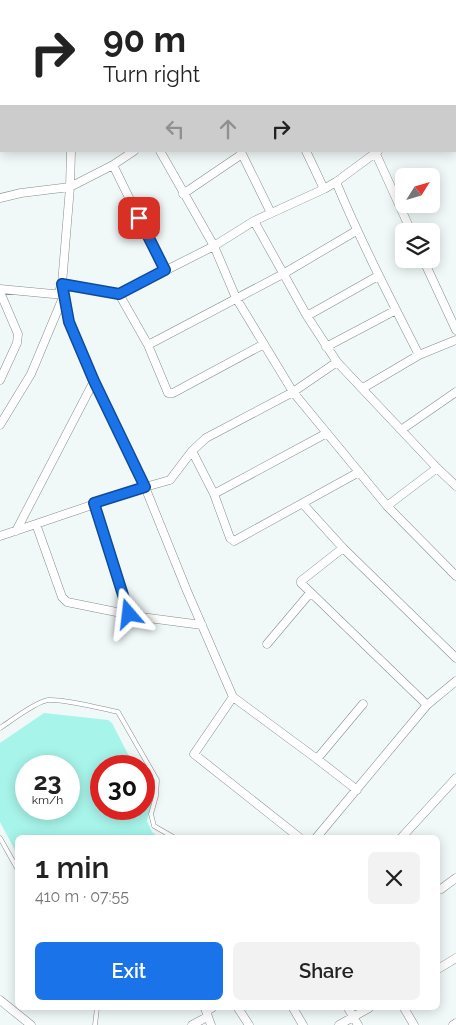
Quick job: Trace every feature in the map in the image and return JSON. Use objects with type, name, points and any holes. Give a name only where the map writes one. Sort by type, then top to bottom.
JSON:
[{"type":"street","points":[[0,425],[31,374],[62,284],[71,152]]},
{"type":"street","points":[[0,198],[21,193],[70,187],[113,165],[132,152]]},
{"type":"street","points":[[161,152],[214,246],[236,298],[293,392],[387,506],[456,576]]},
{"type":"street","points":[[306,152],[324,189]]},
{"type":"street","points":[[62,284],[119,294],[214,246],[271,212],[324,189],[377,152],[408,223]]},
{"type":"street","points":[[183,194],[242,153],[271,212]]},
{"type":"street","points":[[113,165],[165,270]]},
{"type":"street","points":[[336,182],[356,231],[419,355]]},
{"type":"street","points":[[254,221],[307,316],[337,362],[456,486]]},
{"type":"street","points":[[148,344],[283,274],[356,231]]},
{"type":"street","points":[[427,268],[456,330]]},
{"type":"street","points":[[307,316],[378,276]]},
{"type":"street","points":[[0,380],[17,343],[18,334],[0,290],[59,294]]},
{"type":"street","points":[[59,294],[94,381],[145,487],[233,697],[357,790]]},
{"type":"street","points":[[119,294],[148,344],[166,391],[169,394],[264,344]]},
{"type":"street","points":[[326,347],[396,310]]},
{"type":"street","points":[[363,388],[419,355],[456,340]]},
{"type":"street","points":[[0,536],[94,503],[170,480],[192,450],[210,436],[293,392],[337,362]]},
{"type":"street","points":[[16,530],[94,381]]},
{"type":"street","points":[[401,430],[456,392]]},
{"type":"street","points":[[214,494],[327,433]]},
{"type":"street","points":[[192,450],[214,494],[230,538],[234,541],[359,472]]},
{"type":"street","points":[[387,506],[437,468]]},
{"type":"street","points":[[94,503],[129,614]]},
{"type":"street","points":[[303,504],[344,548],[456,658]]},
{"type":"street","points":[[36,524],[64,600],[70,603],[129,614],[202,625]]},
{"type":"street","points":[[344,548],[300,582],[427,705]]},
{"type":"street","points":[[267,644],[310,593]]},
{"type":"street","points":[[319,835],[427,705],[456,681]]},
{"type":"street","points":[[233,697],[194,754],[296,835]]},
{"type":"street","points":[[317,759],[362,704]]},
{"type":"street","points":[[404,835],[456,778]]},
{"type":"street","points":[[441,888],[456,878]]},
{"type":"street","points":[[440,968],[456,958]]},
{"type":"street","points":[[0,1000],[31,1025]]},
{"type":"street","points":[[239,1010],[249,1025]]},
{"type":"street","points":[[294,1010],[303,1025]]},
{"type":"street","points":[[349,1010],[358,1025]]},
{"type":"street","points":[[339,1025],[365,1010]]},
{"type":"street","points":[[405,1010],[414,1025]]},
{"type":"street","points":[[192,1025],[207,1011],[211,1025]]},
{"type":"lane","points":[[0,728],[23,712],[46,700],[118,712],[157,780],[156,796],[151,814],[154,826],[169,835]]},
{"type":"lane","points":[[0,838],[15,865]]},
{"type":"lane","points":[[95,1025],[97,1010]]},
{"type":"shaded area","points":[[44,713],[108,720],[112,723],[128,755],[90,755],[90,820],[147,820],[152,832],[156,835],[15,835],[15,850],[0,822],[0,743]]},
{"type":"route","points":[[129,614],[94,503],[145,487],[94,381],[69,322],[62,284],[119,294],[165,270],[139,218]]}]
